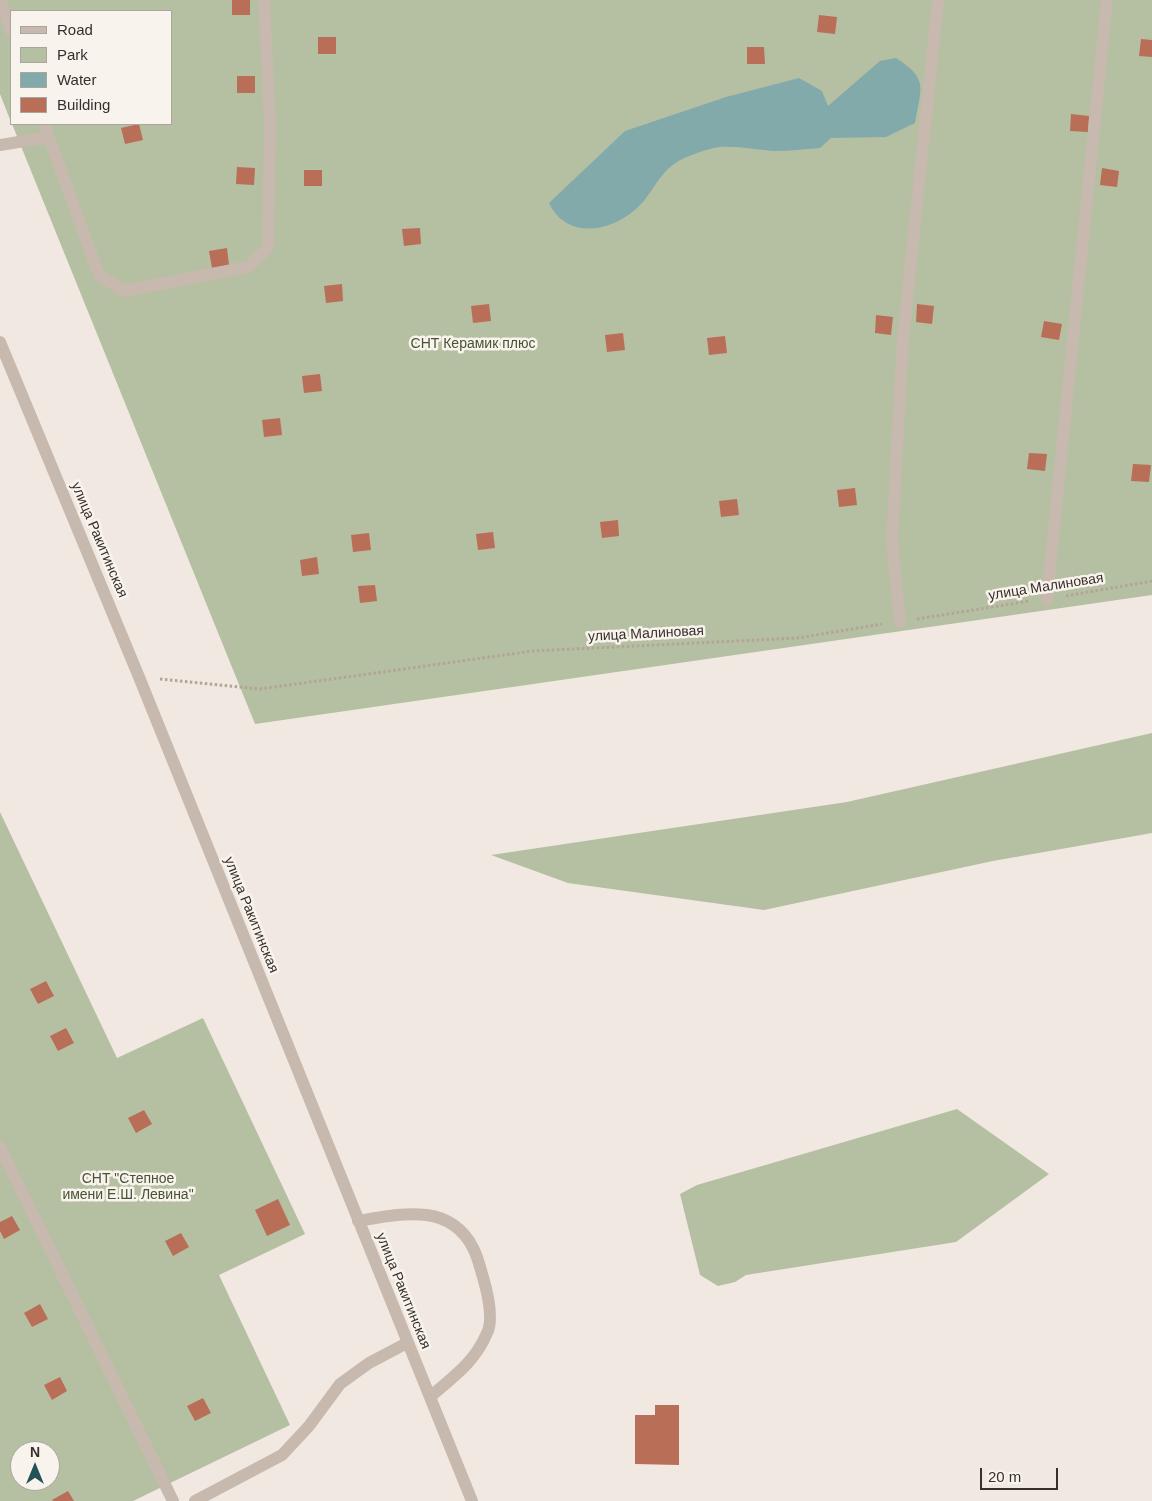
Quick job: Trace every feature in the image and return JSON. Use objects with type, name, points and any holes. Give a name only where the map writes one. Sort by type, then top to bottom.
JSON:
[{"type":"street","points":[[0,0],[10,28]]},
{"type":"street","points":[[44,125],[99,275],[124,291],[248,267],[268,248],[270,124],[264,0]]},
{"type":"street","points":[[900,622],[892,541],[903,339],[938,0]]},
{"type":"street","points":[[1047,599],[1107,0]]},
{"type":"street","points":[[0,145],[49,138]]},
{"type":"street","name":"улица Ракитинская","points":[[0,342],[139,677],[472,1501]]},
{"type":"street","points":[[0,1147],[173,1501]]},
{"type":"street","points":[[358,1221],[401,1214],[433,1215],[458,1227],[473,1248],[489,1296],[489,1331],[473,1359],[430,1397]]},
{"type":"street","points":[[195,1501],[282,1455],[309,1426],[340,1384],[369,1364],[407,1343]]},
{"type":"path","name":"улица Малиновая","points":[[139,677],[260,689],[533,651],[798,638],[1152,581]]},
{"type":"green space","name":"СНТ Керамик плюс","points":[[0,0],[1152,0],[1152,595],[255,724],[12,125],[172,125],[172,10],[10,10],[10,119],[0,94]]},
{"type":"green space","points":[[1152,733],[1152,833],[993,861],[764,910],[568,883],[491,855],[847,802]]},
{"type":"green space","name":"СНТ \"Степное имени Е.Ш. Левина\"","points":[[0,812],[117,1058],[203,1018],[305,1234],[219,1275],[290,1425],[133,1501],[0,1501]]},
{"type":"green space","points":[[957,1109],[1049,1174],[956,1242],[746,1275],[735,1282],[718,1286],[700,1275],[680,1194],[697,1185]]},
{"type":"water","points":[[896,58],[914,72],[920,85],[920,93],[915,123],[886,137],[831,138],[820,148],[775,151],[720,147],[702,151],[685,158],[669,168],[636,209],[625,217],[601,227],[577,227],[566,222],[557,215],[549,203],[625,131],[726,97],[799,78],[822,91],[828,106],[880,61]]},
{"type":"building","points":[[232,0],[250,0],[250,15],[232,15]]},
{"type":"building","points":[[819,15],[837,17],[835,34],[817,32]]},
{"type":"building","points":[[318,37],[336,37],[336,54],[318,54]]},
{"type":"building","points":[[1141,39],[1152,40],[1152,57],[1139,56]]},
{"type":"building","points":[[747,47],[764,47],[765,64],[747,64]]},
{"type":"building","points":[[237,76],[255,76],[255,93],[237,93]]},
{"type":"building","points":[[1071,114],[1089,116],[1088,132],[1070,131]]},
{"type":"building","points":[[139,125],[143,140],[125,144],[121,128]]},
{"type":"building","points":[[237,167],[255,168],[254,185],[236,184]]},
{"type":"building","points":[[1102,168],[1119,171],[1117,187],[1100,185]]},
{"type":"building","points":[[304,170],[322,170],[322,186],[304,186]]},
{"type":"building","points":[[420,228],[421,244],[404,246],[402,229]]},
{"type":"building","points":[[227,248],[229,265],[212,268],[209,251]]},
{"type":"building","points":[[342,284],[343,301],[326,303],[324,286]]},
{"type":"building","points":[[489,304],[491,321],[473,323],[471,306]]},
{"type":"building","points":[[917,304],[934,306],[932,324],[916,322]]},
{"type":"building","points":[[876,315],[893,317],[891,335],[875,333]]},
{"type":"building","points":[[1044,321],[1062,324],[1059,340],[1041,337]]},
{"type":"building","points":[[623,333],[625,350],[607,352],[605,335]]},
{"type":"building","points":[[725,336],[727,353],[709,355],[707,338]]},
{"type":"building","points":[[320,374],[322,391],[304,393],[302,376]]},
{"type":"building","points":[[280,418],[282,435],[264,437],[262,420]]},
{"type":"building","points":[[1029,453],[1047,454],[1045,471],[1027,469]]},
{"type":"building","points":[[1133,464],[1151,465],[1149,482],[1131,481]]},
{"type":"building","points":[[855,488],[857,505],[839,507],[837,490]]},
{"type":"building","points":[[737,499],[739,515],[721,517],[719,501]]},
{"type":"building","points":[[618,520],[619,536],[602,538],[600,522]]},
{"type":"building","points":[[493,532],[495,548],[478,550],[476,534]]},
{"type":"building","points":[[369,533],[371,550],[353,552],[351,535]]},
{"type":"building","points":[[317,557],[319,574],[302,576],[300,560]]},
{"type":"building","points":[[375,585],[377,601],[360,603],[358,586]]},
{"type":"building","points":[[46,981],[54,996],[38,1004],[30,989]]},
{"type":"building","points":[[66,1028],[74,1043],[58,1051],[50,1036]]},
{"type":"building","points":[[144,1110],[152,1124],[136,1133],[128,1118]]},
{"type":"building","points":[[278,1199],[290,1225],[267,1236],[255,1210]]},
{"type":"building","points":[[12,1216],[20,1230],[4,1239],[0,1231],[0,1222]]},
{"type":"building","points":[[181,1233],[189,1247],[173,1256],[165,1241]]},
{"type":"building","points":[[40,1304],[48,1319],[32,1327],[24,1313]]},
{"type":"building","points":[[60,1377],[67,1391],[52,1400],[44,1385]]},
{"type":"building","points":[[203,1398],[211,1413],[195,1421],[187,1406]]},
{"type":"building","points":[[655,1405],[679,1405],[679,1465],[635,1464],[635,1415],[655,1415]]},
{"type":"building","points":[[68,1491],[74,1501],[52,1500]]}]
